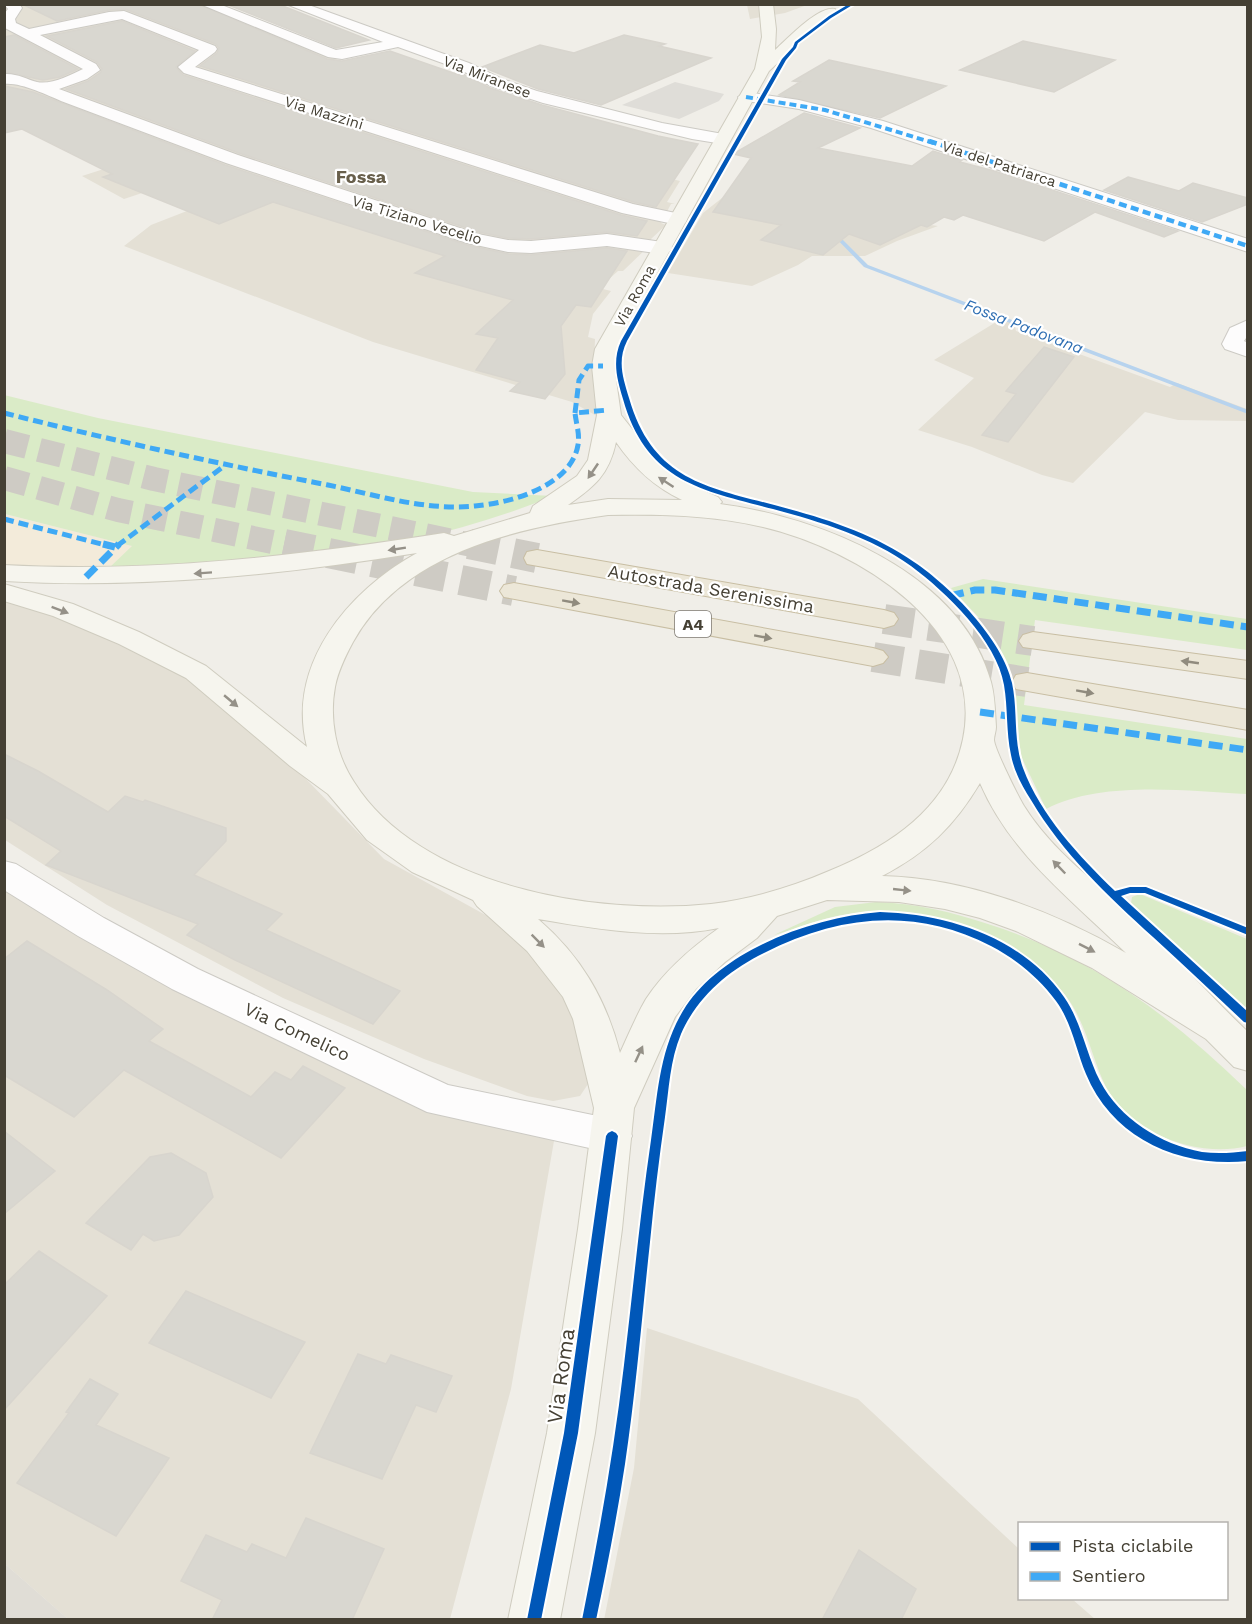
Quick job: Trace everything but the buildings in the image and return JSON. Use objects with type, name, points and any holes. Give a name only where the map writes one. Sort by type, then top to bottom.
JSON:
[{"type":"highway","name":"Autostrada Serenissima","points":[[537,558],[884,619]]},
{"type":"highway","name":"Autostrada Serenissima","points":[[513,591],[873,657]]},
{"type":"highway","points":[[1033,641],[1248,670]]},
{"type":"highway","points":[[1027,682],[1248,720]]},
{"type":"main road","points":[[723,138],[768,57],[769,31],[766,4]]},
{"type":"main road","points":[[769,31],[794,30],[844,4]]},
{"type":"main road","points":[[763,69],[804,31],[830,12]]},
{"type":"main road","name":"Via Roma","points":[[609,415],[603,379],[606,349],[723,138]]},
{"type":"main road","points":[[609,415],[640,459],[666,483],[703,500],[814,534],[852,551],[898,580],[935,610],[955,635],[970,666],[980,705],[979,741],[972,770],[966,783],[933,825],[890,855],[823,888],[764,907],[700,916],[610,917],[541,908],[478,888],[436,869],[391,842],[369,822],[340,786],[324,753],[316,711],[320,680],[334,647],[351,620],[385,587],[437,553],[475,537],[528,520],[580,510],[630,506],[694,508],[759,519]]},
{"type":"main road","points":[[528,520],[574,490],[595,470],[603,450],[609,415]]},
{"type":"main road","points":[[4,573],[102,578],[251,570],[475,537]]},
{"type":"main road","points":[[4,592],[54,607],[96,624],[196,672],[301,759],[340,786]]},
{"type":"main road","points":[[979,741],[1011,812],[1037,845],[1174,979],[1218,1028],[1248,1056]]},
{"type":"main road","points":[[478,888],[540,941],[578,989],[592,1019],[613,1122]]},
{"type":"main road","points":[[823,888],[897,889],[937,894],[1016,915],[1119,964],[1218,1028]]},
{"type":"main road","points":[[613,1122],[660,1009],[682,979],[712,952],[744,929],[764,907]]},
{"type":"main road","name":"Via Roma","points":[[534,1620],[571,1433],[613,1122]]},
{"type":"street","points":[[10,4],[15,8],[7,22],[91,67],[92,70],[88,73],[48,87]]},
{"type":"street","points":[[206,4],[333,54],[342,55],[398,44]]},
{"type":"street","name":"Via Miranese","points":[[292,4],[464,66],[486,80],[568,106],[700,136],[723,138]]},
{"type":"street","name":"Via Mazzini","points":[[26,34],[109,16],[131,16],[210,49],[190,63],[186,67],[189,70],[629,209],[678,219]]},
{"type":"street","name":"Via Tiziano Vecelio","points":[[4,79],[12,77],[37,87],[48,87],[49,90],[67,98],[232,159],[474,239],[508,246],[531,247],[607,240],[662,248]]},
{"type":"street","name":"Via del Patriarca","points":[[746,97],[789,104],[864,122],[1016,169],[1248,246]]},
{"type":"street","points":[[1248,326],[1238,331],[1233,338],[1233,344],[1248,351]]},
{"type":"street","name":"Via Comelico","points":[[4,873],[91,927],[185,979],[441,1100],[613,1122]]},
{"type":"shaded area","points":[[4,5],[196,5],[228,17],[232,16],[327,56],[405,85],[680,181],[667,202],[675,204],[671,204],[661,223],[666,225],[651,239],[649,246],[623,271],[618,271],[599,288],[611,291],[593,314],[588,337],[595,339],[594,367],[602,419],[572,402],[373,342],[124,246],[151,225],[192,209],[151,190],[124,199],[82,176],[107,168],[25,128],[5,133]]},
{"type":"shaded area","points":[[747,5],[807,5],[785,13],[750,19]]},
{"type":"shaded area","points":[[675,82],[724,94],[719,101],[679,119],[622,105]]},
{"type":"shaded area","points":[[731,195],[938,226],[865,256],[812,256],[752,286],[668,273],[703,213],[722,198]]},
{"type":"shaded area","points":[[1001,319],[1014,323],[1016,331],[1170,387],[1177,383],[1247,409],[1247,421],[1178,420],[1145,412],[1073,483],[1042,475],[972,447],[918,430],[974,378],[934,360]]},
{"type":"shaded area","points":[[4,514],[133,546],[109,568],[5,565]]},
{"type":"shaded area","points":[[4,601],[52,616],[109,640],[190,680],[240,719],[305,778],[384,859],[500,923],[527,943],[567,1002],[581,1039],[588,1084],[580,1096],[553,1101],[527,1096],[424,1059],[283,998],[107,905],[5,840]]},
{"type":"shaded area","points":[[5,883],[421,1097],[554,1141],[511,1389],[450,1619],[68,1619],[5,1564]]},
{"type":"shaded area","points":[[647,1328],[858,1399],[1018,1548],[1018,1600],[1073,1600],[1095,1619],[604,1620],[634,1468]]},
{"type":"shaded area","points":[[5,1564],[68,1619],[5,1619]]},
{"type":"green space","points":[[4,395],[98,418],[473,492],[553,496],[466,526],[375,547],[263,561],[109,568],[132,546],[5,514]]},
{"type":"green space","points":[[983,579],[1247,619],[1247,650],[1035,620],[1024,705],[1247,739],[1247,794],[1172,790],[1118,791],[1068,800],[1046,809],[1021,756],[1013,683],[1007,663],[983,622],[951,588]]},
{"type":"green space","points":[[1140,894],[1247,939],[1247,1011],[1131,903],[1132,897]]},
{"type":"green space","points":[[876,902],[933,909],[988,924],[1062,954],[1128,991],[1188,1037],[1247,1090],[1247,1146],[1209,1149],[1189,1145],[1169,1140],[1134,1120],[1119,1106],[1108,1091],[1080,1021],[1068,999],[1048,976],[1025,956],[999,940],[970,927],[941,918],[910,913],[879,912],[840,915],[774,935],[835,907]]},
{"type":"waterway","name":"Fossa Padovana","points":[[832,231],[866,266],[1248,412]]},
{"type":"tunnel","points":[[4,441],[154,479],[477,546]]},
{"type":"tunnel","points":[[4,478],[118,510],[292,546]]},
{"type":"tunnel","points":[[284,544],[514,591]]},
{"type":"tunnel","points":[[469,544],[537,558]]},
{"type":"tunnel","points":[[884,619],[1033,641]]},
{"type":"tunnel","points":[[873,657],[1027,682]]},
{"type":"marked path","points":[[746,97],[799,104],[877,125],[1248,246]]},
{"type":"marked path","points":[[575,413],[579,380],[588,366],[603,366]]},
{"type":"marked path","points":[[4,413],[250,470],[404,501],[458,507],[505,501],[538,489],[552,481],[565,471],[574,459],[578,445],[575,413],[608,410]]},
{"type":"marked path","points":[[86,577],[115,547],[224,466]]},
{"type":"marked path","points":[[4,519],[115,547]]},
{"type":"marked path","points":[[950,596],[975,590],[995,590],[1248,627]]},
{"type":"marked path","points":[[980,712],[1248,750]]},
{"type":"cycle path","points":[[853,4],[830,17],[796,43],[784,59],[624,341],[618,363],[631,416],[653,453],[667,467],[684,478],[725,495],[804,516],[859,536],[886,548],[934,580],[981,630],[998,654],[1006,673],[1010,694],[1017,762],[1022,776],[1047,820],[1072,852],[1101,882],[1248,1019]]},
{"type":"cycle path","points":[[1113,895],[1130,890],[1146,890],[1248,932]]},
{"type":"cycle path","points":[[589,1620],[611,1510],[621,1444],[650,1189],[668,1058],[675,1036],[691,1007],[718,977],[734,965],[789,937],[853,919],[905,916],[930,920],[980,936],[1025,963],[1060,999],[1077,1031],[1096,1084],[1108,1102],[1140,1132],[1160,1144],[1204,1157],[1248,1156]]},
{"type":"cycle path","points":[[534,1620],[571,1433],[612,1136]]},
{"type":"district","name":"Fossa","points":[[361,177]]}]
